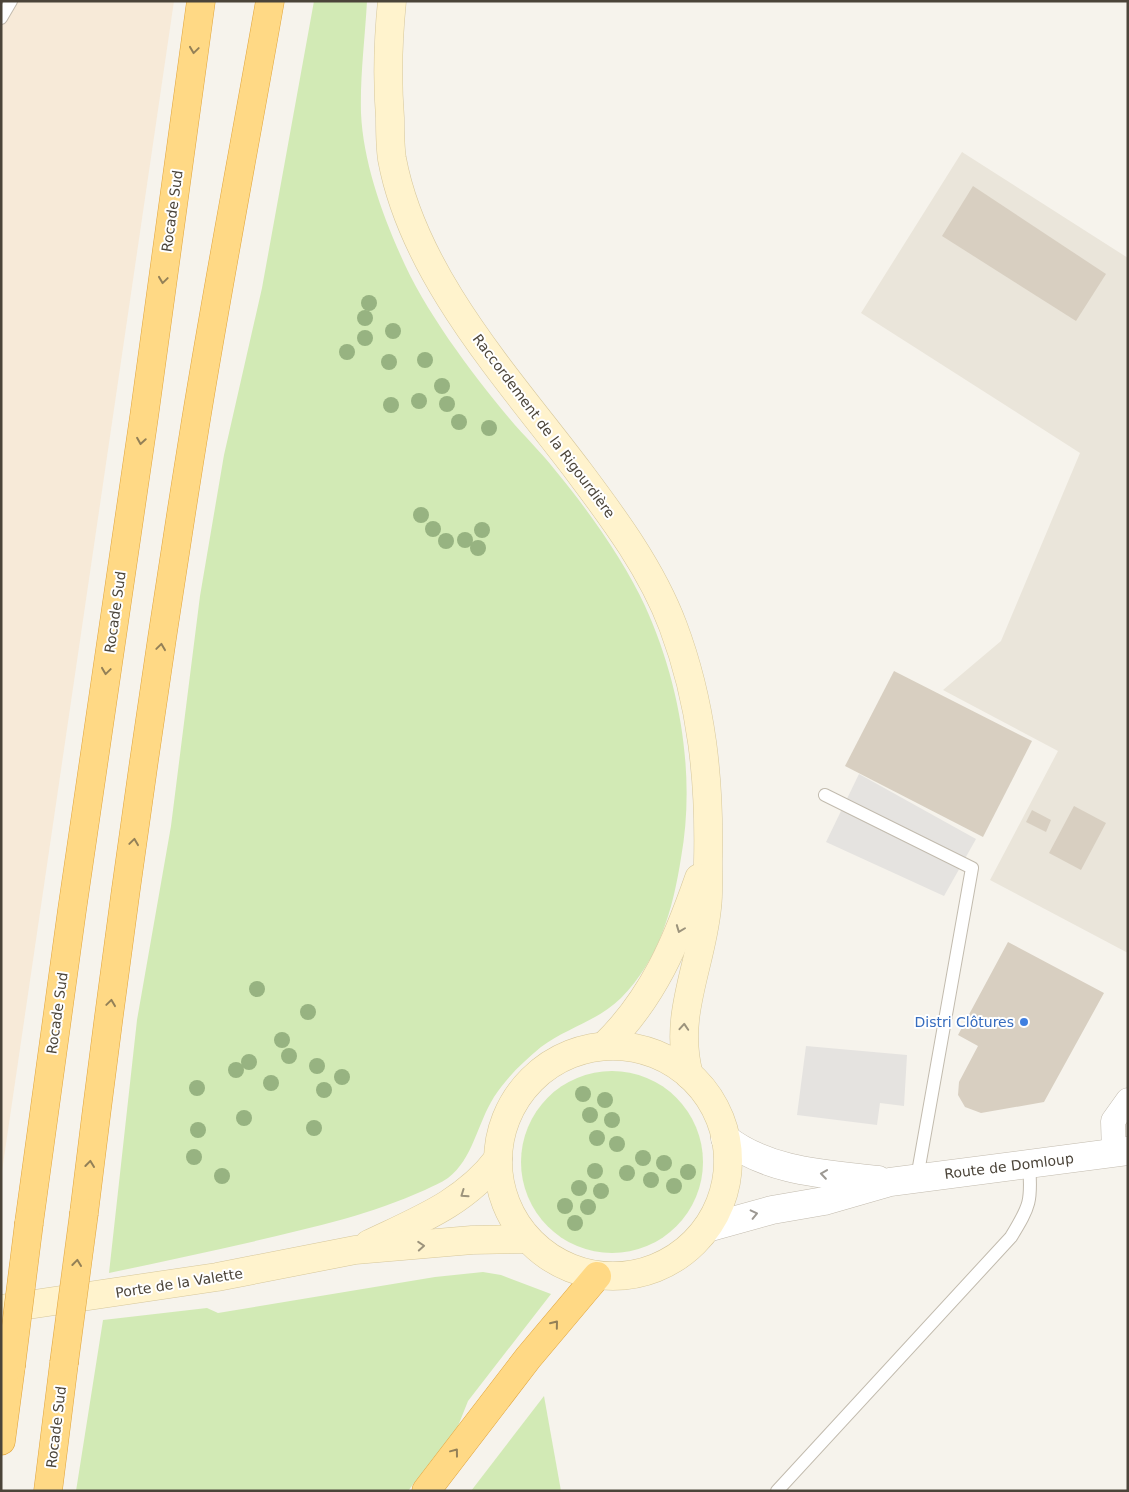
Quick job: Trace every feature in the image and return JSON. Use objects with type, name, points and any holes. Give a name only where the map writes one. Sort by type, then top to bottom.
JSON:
[{"type":"highway","name":"Rocade Sud","points":[[1,1441],[72,910],[144,417],[201,1]]},
{"type":"highway","name":"Rocade Sud","points":[[48,1491],[100,1076],[168,600],[195,424],[270,1]]},
{"type":"highway","points":[[426,1491],[528,1358],[596,1276]]},
{"type":"main road","name":"Raccordement de la Rigourdière","points":[[392,1],[388,79],[392,156],[400,191],[435,270],[490,356],[604,506],[646,570],[661,599],[684,656],[700,722],[708,792],[707,909],[683,1028],[684,1055],[689,1075]]},
{"type":"main road","name":"Raccordement de la Rigourdière","points":[[604,1046],[617,1034],[641,1002],[669,957],[708,850]]},
{"type":"main road","points":[[604,1046],[623,1046],[658,1055],[689,1075],[712,1103],[726,1138],[727,1175],[723,1194],[707,1228],[682,1253],[650,1271],[614,1277],[596,1276],[581,1272],[552,1260],[527,1239],[508,1210],[498,1177],[498,1159],[504,1122],[523,1089],[536,1076],[568,1056],[604,1046]]},
{"type":"main road","name":"Porte de la Valette","points":[[355,1250],[448,1204],[482,1179],[498,1159]]},
{"type":"main road","name":"Porte de la Valette","points":[[1,1309],[217,1277],[355,1250],[472,1240],[527,1239]]},
{"type":"street","points":[[1121,1152],[1113,1121],[1128,1100]]},
{"type":"street","name":"Route de Domloup","points":[[726,1138],[743,1151],[766,1161],[796,1169],[890,1182]]},
{"type":"street","name":"Route de Domloup","points":[[707,1228],[772,1210],[824,1201],[890,1182],[1121,1152]]},
{"type":"lane","points":[[825,795],[972,868],[917,1178]]},
{"type":"lane","points":[[777,1491],[1011,1238],[1026,1213],[1031,1194],[1029,1164]]},
{"type":"shaded area","points":[[1,1],[174,1],[1,1178]]},
{"type":"shaded area","points":[[962,152],[1128,258],[1128,953],[990,880],[1058,751],[943,690],[1001,641],[1080,453],[861,313]]},
{"type":"shaded area","points":[[859,774],[976,839],[944,896],[826,842]]},
{"type":"shaded area","points":[[806,1046],[907,1055],[904,1106],[880,1103],[877,1125],[797,1115]]},
{"type":"green space","points":[[314,1],[367,1],[361,99],[362,131],[365,149],[374,185],[386,220],[400,254],[422,297],[449,339],[479,380],[509,418],[550,463],[592,518],[627,571],[645,606],[668,666],[682,730],[687,794],[678,877],[669,915],[655,950],[634,983],[612,1006],[592,1019],[551,1040],[516,1070],[494,1097],[469,1151],[448,1178],[405,1198],[344,1219],[256,1241],[109,1273],[137,1020],[171,826],[200,596],[224,455],[262,288]]},
{"type":"green space","points":[[603,1071],[621,1071],[647,1078],[663,1086],[677,1097],[688,1111],[696,1127],[703,1153],[703,1171],[696,1197],[688,1213],[677,1227],[663,1238],[647,1246],[621,1253],[603,1253],[577,1246],[561,1238],[541,1220],[525,1188],[521,1171],[521,1153],[528,1127],[536,1111],[554,1091],[586,1075]]},
{"type":"green space","points":[[483,1272],[501,1275],[551,1294],[468,1401],[458,1426],[408,1491],[76,1491],[103,1320],[207,1308],[218,1313],[435,1277]]},
{"type":"green space","points":[[544,1396],[561,1491],[471,1491]]},
{"type":"building","points":[[973,186],[1106,274],[1076,321],[942,236]]},
{"type":"building","points":[[894,671],[1032,741],[983,837],[845,766]]},
{"type":"building","points":[[1074,806],[1106,823],[1081,870],[1049,853]]},
{"type":"building","points":[[1032,810],[1051,820],[1046,832],[1026,822]]},
{"type":"building","points":[[1008,942],[1104,993],[1044,1102],[981,1113],[965,1107],[958,1095],[959,1082],[978,1046],[958,1035]]},
{"type":"place","name":"Distri Clôtures","points":[[1024,1022]]}]
